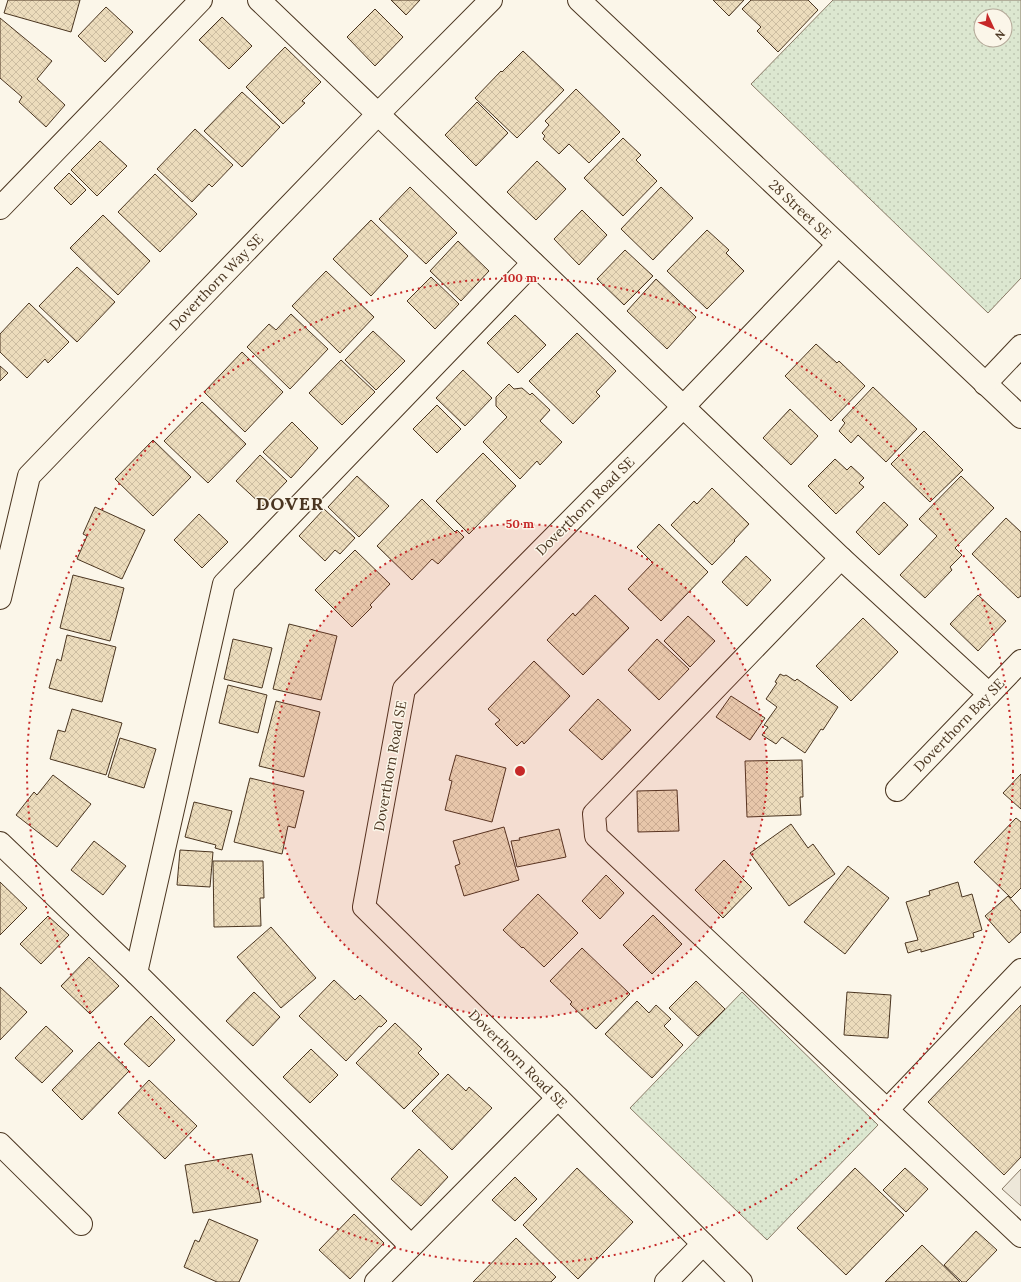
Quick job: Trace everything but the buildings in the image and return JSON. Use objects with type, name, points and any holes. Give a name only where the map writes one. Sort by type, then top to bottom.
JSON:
[{"type":"street","points":[[0,208],[201,0]]},
{"type":"street","points":[[259,0],[379,113],[532,263],[841,558],[989,694]]},
{"type":"street","name":"Doverthorn Way SE","points":[[0,598],[29,476],[379,113],[491,0]]},
{"type":"street","name":"28 Street SE","points":[[579,0],[1021,417]]},
{"type":"street","name":"Doverthorn Road SE","points":[[741,1282],[558,1098],[364,907],[404,689],[683,407],[838,245]]},
{"type":"street","points":[[136,973],[224,584],[532,263]]},
{"type":"street","points":[[985,384],[1021,346]]},
{"type":"street","points":[[841,558],[594,814],[596,836],[1021,1236]]},
{"type":"street","name":"Doverthorn Bay SE","points":[[897,790],[1021,661]]},
{"type":"street","points":[[0,842],[136,973],[411,1246]]},
{"type":"street","points":[[887,1110],[1021,970]]},
{"type":"street","points":[[376,1282],[558,1098]]},
{"type":"street","points":[[0,1144],[81,1224]]},
{"type":"street","points":[[666,1282],[703,1244]]},
{"type":"green space","points":[[833,0],[1021,0],[1021,278],[988,313],[751,84]]},
{"type":"green space","points":[[742,992],[878,1125],[767,1240],[630,1108]]},
{"type":"shaded area","points":[[1021,1169],[1021,1206],[1002,1189]]},
{"type":"district","name":"DOVER","points":[[290,503]]}]
